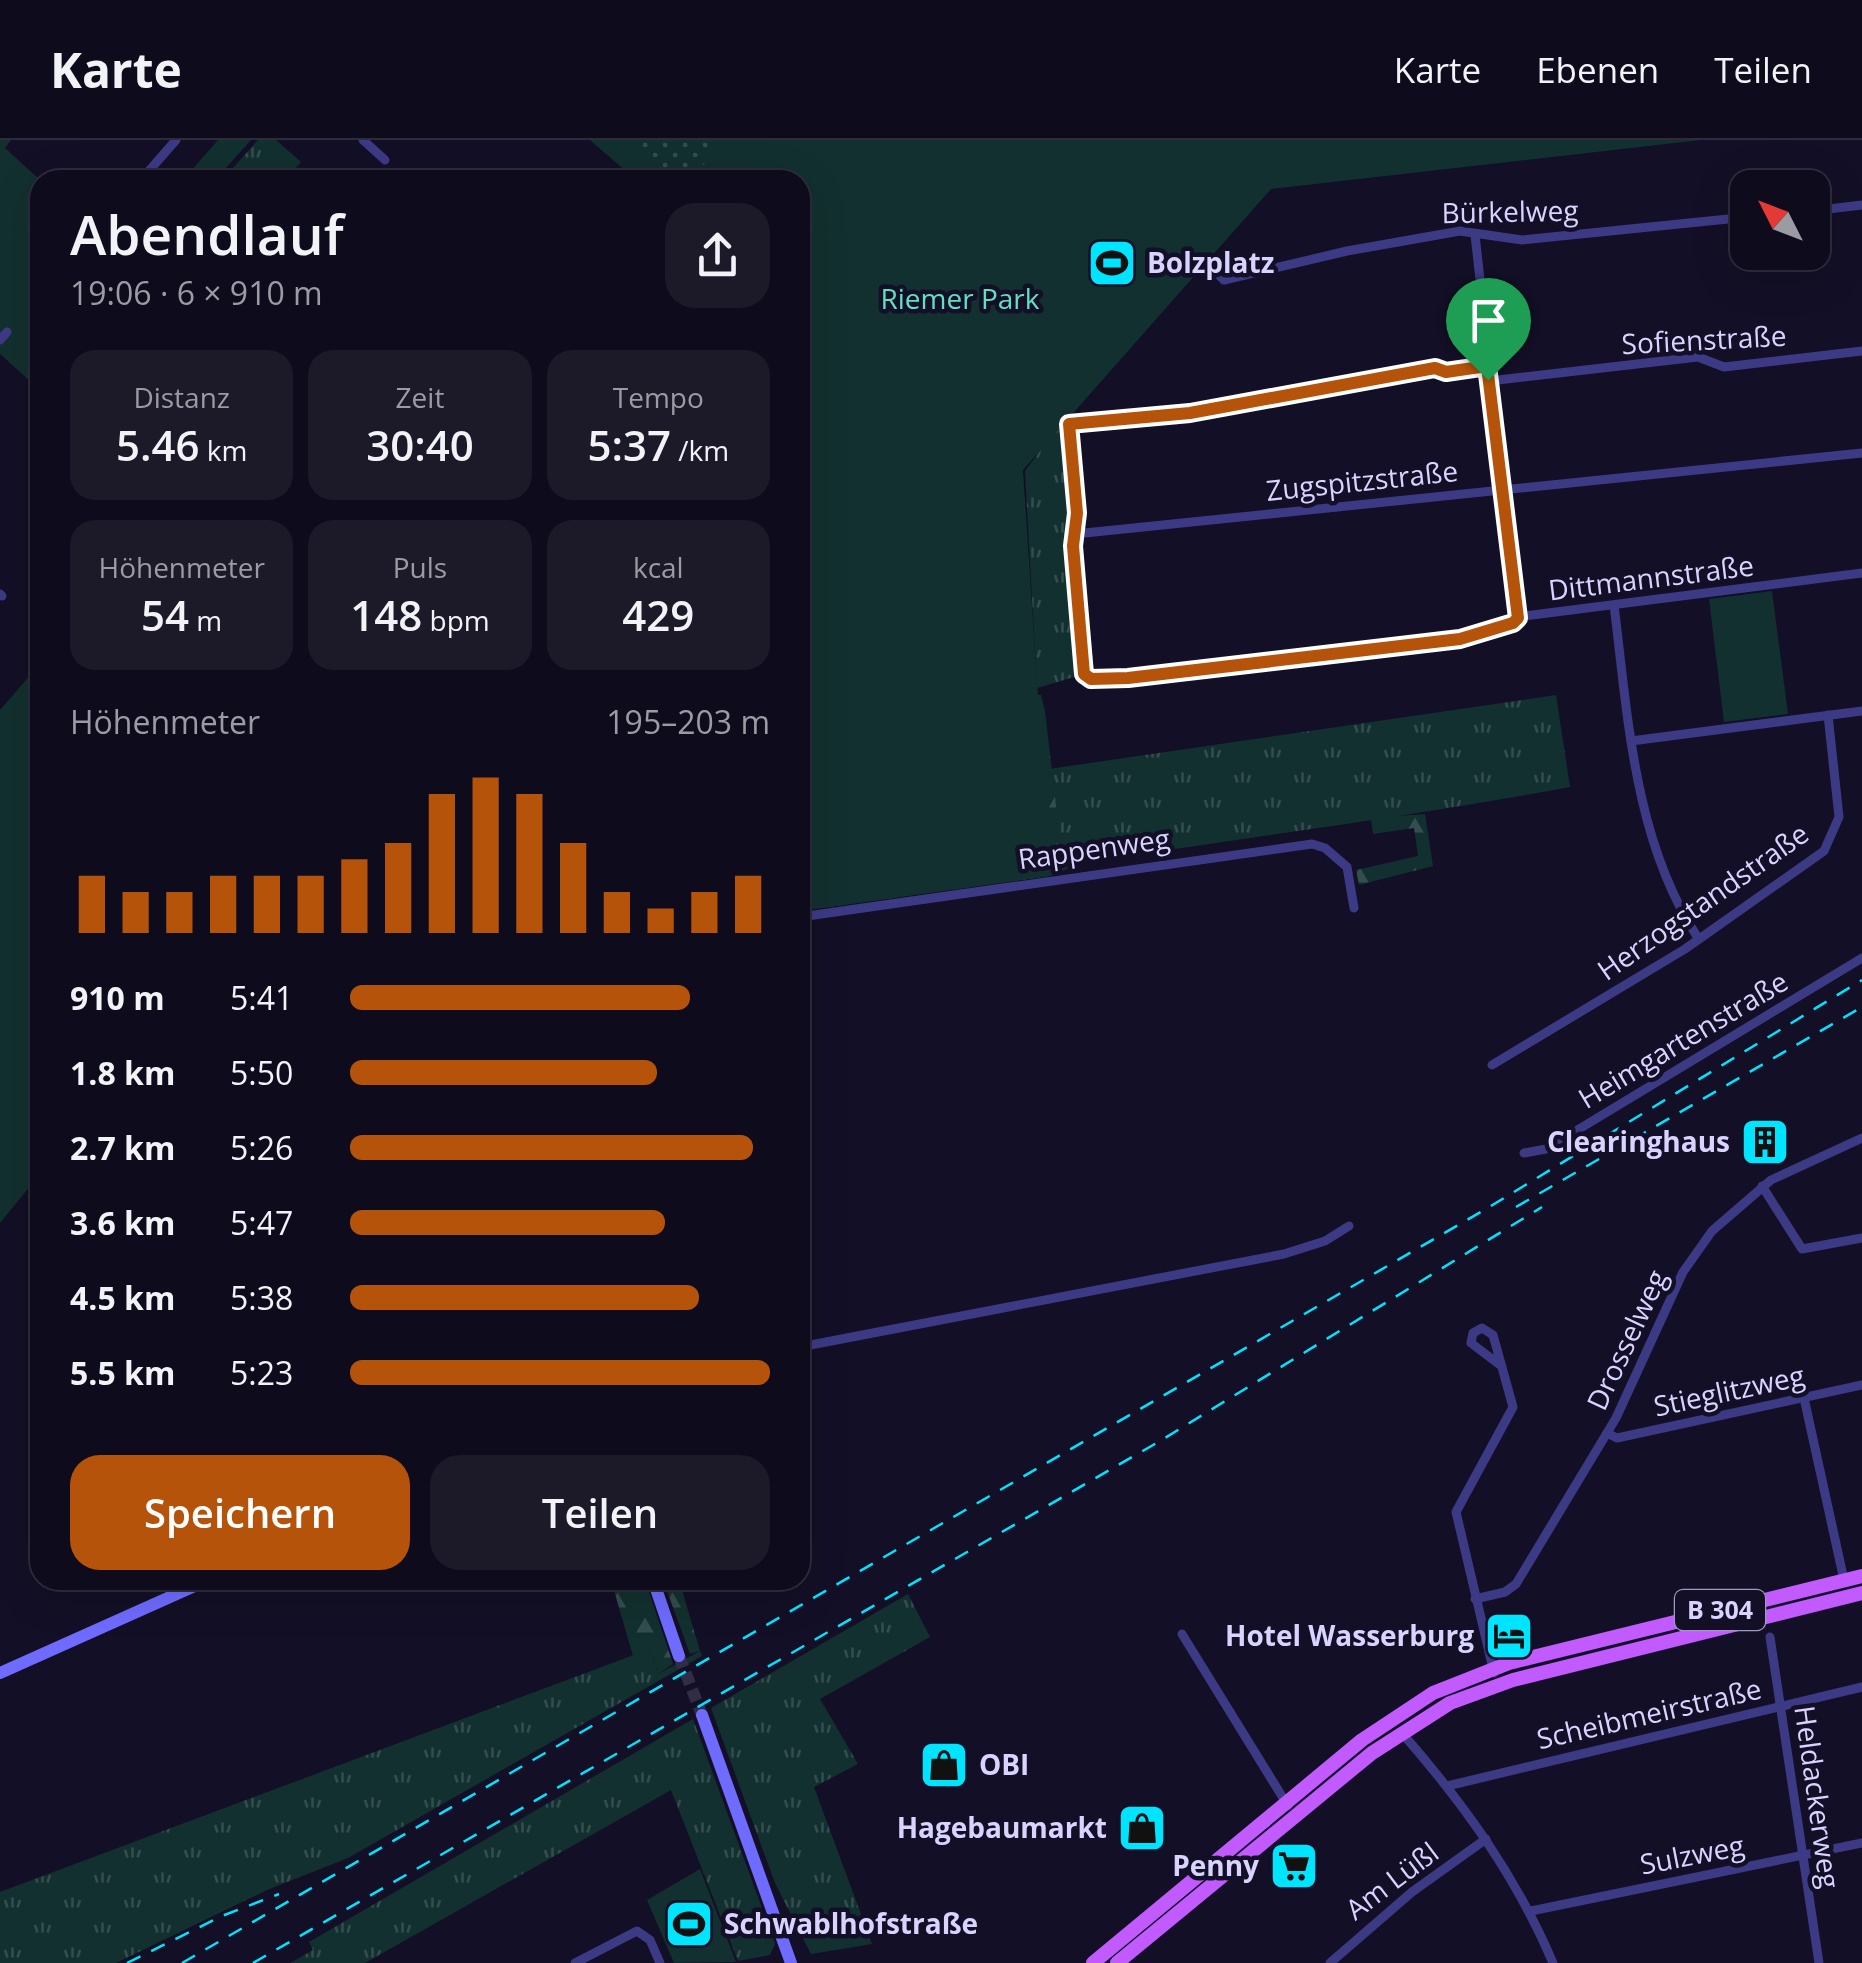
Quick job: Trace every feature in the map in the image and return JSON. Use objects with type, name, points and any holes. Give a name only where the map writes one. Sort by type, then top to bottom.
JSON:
[{"type":"main road","name":"B 304","points":[[1117,1963],[1408,1707],[1492,1668],[1862,1576]]},
{"type":"main road","name":"B 304","points":[[1092,1963],[1291,1810],[1400,1731],[1450,1703],[1496,1684],[1862,1594]]},
{"type":"street","points":[[150,170],[176,140]]},
{"type":"street","points":[[363,140],[385,160]]},
{"type":"street","points":[[1830,209],[1862,206]]},
{"type":"street","name":"Bürkelweg","points":[[1220,276],[1224,280],[1347,251],[1460,231],[1522,240],[1730,219]]},
{"type":"street","points":[[1475,235],[1500,489],[1518,618]]},
{"type":"street","name":"Sofienstraße","points":[[1488,380],[1698,358],[1724,367],[1862,351]]},
{"type":"street","points":[[1075,534],[1069,424],[1190,413],[1435,368],[1446,372],[1487,366]]},
{"type":"street","name":"Zugspitzstraße","points":[[1075,534],[1862,453]]},
{"type":"street","name":"Dittmannstraße","points":[[1075,534],[1084,674],[1091,679],[1460,639],[1518,618],[1862,573]]},
{"type":"street","points":[[1614,604],[1631,741],[1652,837],[1698,938]]},
{"type":"street","points":[[1631,741],[1862,711]]},
{"type":"street","name":"Herzogstandstraße","points":[[1492,1065],[1698,938],[1816,858],[1830,842],[1839,817],[1828,715]]},
{"type":"street","name":"Rappenweg","points":[[810,916],[1312,844],[1325,848],[1347,868],[1354,908]]},
{"type":"street","name":"Heimgartenstraße","points":[[1524,1153],[1546,1148],[1862,958]]},
{"type":"street","name":"Drosselweg","points":[[1475,1599],[1506,1592],[1516,1584],[1607,1433],[1689,1262],[1724,1217],[1762,1186],[1862,1138]]},
{"type":"street","points":[[1762,1186],[1802,1249],[1862,1238]]},
{"type":"street","points":[[810,1345],[1284,1254],[1325,1241],[1350,1226]]},
{"type":"street","points":[[1496,1684],[1456,1512],[1513,1406],[1500,1365]]},
{"type":"street","name":"Stieglitzweg","points":[[1607,1433],[1617,1438],[1862,1385]]},
{"type":"street","points":[[1804,1398],[1844,1580]]},
{"type":"street","points":[[0,1673],[186,1590]]},
{"type":"street","points":[[656,1590],[680,1656]]},
{"type":"street","points":[[1182,1634],[1291,1810]]},
{"type":"street","name":"Heldackerweg","points":[[1770,1637],[1819,1963]]},
{"type":"street","name":"Scheibmeirstraße","points":[[1448,1786],[1862,1687]]},
{"type":"street","points":[[702,1715],[791,1963]]},
{"type":"street","points":[[1400,1731],[1448,1786],[1486,1839],[1531,1911],[1553,1963]]},
{"type":"street","name":"Am Lüßl","points":[[1330,1963],[1412,1892],[1486,1839]]},
{"type":"street","name":"Sulzweg","points":[[1531,1911],[1862,1843]]},
{"type":"street","points":[[575,1963],[637,1930],[650,1940],[660,1963]]},
{"type":"green space","points":[[0,140],[11,140],[5,148],[30,171],[30,381],[0,354]]},
{"type":"green space","points":[[218,140],[251,140],[224,170],[192,170]]},
{"type":"green space","points":[[258,140],[276,140],[301,162],[294,170],[231,170]]},
{"type":"green space","name":"Riemer Park","points":[[590,140],[1701,140],[1271,189],[1023,470],[1050,876],[810,910],[810,170],[624,170]]},
{"type":"green space","points":[[625,140],[725,140],[699,170],[660,170]]},
{"type":"green space","points":[[1060,424],[1081,675],[1037,688],[1025,471]]},
{"type":"green space","points":[[1772,591],[1788,714],[1724,722],[1709,599]]},
{"type":"green space","points":[[30,676],[30,1186],[0,1223],[0,710]]},
{"type":"green space","points":[[1031,695],[1041,695],[1062,858],[1054,866],[1044,865],[1050,876],[810,910],[810,892]]},
{"type":"green space","points":[[1556,695],[1570,787],[1081,863],[1050,876],[1042,770]]},
{"type":"green space","points":[[1425,814],[1433,866],[1359,885],[1356,870],[1418,856],[1414,828],[1373,834],[1371,818]]},
{"type":"green space","points":[[614,1590],[648,1590],[673,1664],[658,1674],[650,1649],[633,1656]]},
{"type":"green space","points":[[667,1590],[682,1590],[700,1651],[690,1654]]},
{"type":"green space","points":[[908,1594],[930,1637],[820,1699],[858,1764],[814,1787],[872,1944],[811,1954],[775,1883],[711,1708]]},
{"type":"green space","points":[[650,1649],[658,1674],[700,1651],[702,1656],[348,1858],[267,1890],[116,1963],[0,1963],[0,1892]]},
{"type":"green space","points":[[693,1719],[775,1944],[770,1955],[738,1961],[671,1790],[365,1963],[290,1963],[313,1950],[309,1942]]},
{"type":"green space","name":"Schwablhofstraße","points":[[700,1869],[736,1962],[674,1963],[647,1900]]},
{"type":"tunnel","points":[[679,1656],[702,1715]]},
{"type":"railway","points":[[182,1963],[1486,1209],[1862,980]]},
{"type":"railway","points":[[1516,1207],[1862,1007]]},
{"type":"railway","points":[[253,1963],[1160,1441],[1542,1207]]},
{"type":"railway","points":[[127,1963],[222,1916],[279,1894]]},
{"type":"place","name":"Bolzplatz","points":[[1112,263]]},
{"type":"place","name":"Clearinghaus","points":[[1765,1142]]},
{"type":"place","name":"Hotel Wasserburg","points":[[1509,1636]]},
{"type":"place","name":"OBI","points":[[944,1765]]},
{"type":"place","name":"Hagebaumarkt","points":[[1142,1828]]},
{"type":"place","name":"Penny","points":[[1294,1866]]},
{"type":"place","name":"Schwablhofstraße","points":[[689,1924]]},
{"type":"route","points":[[1487,366],[1488,380],[1514,612],[1518,618],[1513,623],[1460,639],[1388,648],[1128,678],[1091,679],[1084,674],[1073,546],[1077,513],[1069,424],[1190,413],[1363,378],[1435,368],[1446,372],[1487,366]]}]
